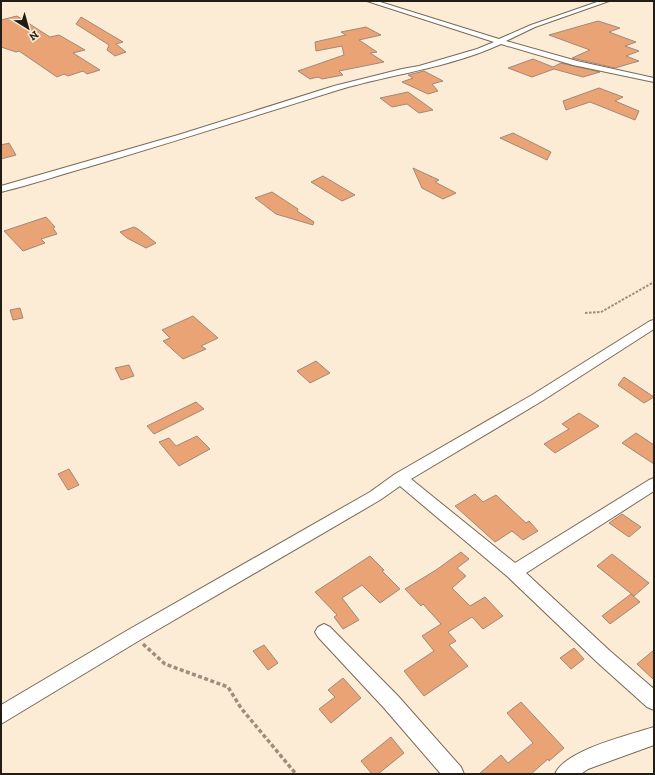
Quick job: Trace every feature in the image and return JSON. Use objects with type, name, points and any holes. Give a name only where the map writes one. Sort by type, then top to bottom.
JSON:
[{"type":"street","points":[[370,1],[498,41],[576,63],[654,80]]},
{"type":"street","points":[[1,190],[181,137],[337,88],[402,71],[420,68],[480,51],[498,41],[545,21],[606,1]]},
{"type":"street","points":[[1,715],[134,635],[362,504],[400,478],[537,398],[654,324]]},
{"type":"street","points":[[400,478],[514,572],[604,657],[654,701]]},
{"type":"street","points":[[514,572],[654,484]]},
{"type":"street","points":[[324,632],[391,702],[454,774]]},
{"type":"street","points":[[565,774],[582,761],[654,736]]},
{"type":"path","points":[[585,313],[601,312],[654,282]]},
{"type":"path","points":[[134,635],[165,664],[228,687],[241,708],[296,774]]},
{"type":"building","points":[[17,16],[50,37],[59,35],[85,50],[73,53],[100,70],[87,74],[83,71],[68,76],[64,74],[57,77],[19,51],[16,52],[1,47],[1,20]]},
{"type":"building","points":[[81,17],[123,42],[116,44],[126,52],[115,56],[107,50],[109,45],[76,24]]},
{"type":"building","points":[[598,21],[620,28],[609,32],[636,42],[625,46],[639,51],[626,56],[639,61],[615,68],[572,58],[590,50],[549,35]]},
{"type":"building","points":[[366,27],[381,35],[359,40],[377,52],[370,53],[384,62],[339,71],[343,75],[322,79],[318,77],[310,79],[298,71],[344,55],[342,46],[316,51],[315,42],[346,35],[341,32]]},
{"type":"building","points":[[533,59],[553,67],[561,63],[600,72],[583,77],[554,69],[532,77],[508,68]]},
{"type":"building","points":[[424,71],[443,81],[432,84],[438,91],[428,94],[402,82],[413,78],[408,75]]},
{"type":"building","points":[[599,88],[623,97],[615,101],[639,111],[635,120],[590,102],[566,110],[563,101]]},
{"type":"building","points":[[408,92],[433,110],[419,113],[407,104],[392,107],[380,98]]},
{"type":"building","points":[[513,133],[551,152],[547,160],[500,138]]},
{"type":"building","points":[[9,143],[16,155],[1,159],[1,145]]},
{"type":"building","points":[[413,168],[439,180],[435,182],[456,193],[443,199],[422,188]]},
{"type":"building","points":[[323,176],[355,195],[342,201],[311,182]]},
{"type":"building","points":[[272,192],[298,209],[297,211],[314,222],[313,225],[276,214],[255,198]]},
{"type":"building","points":[[46,217],[55,227],[53,228],[57,234],[41,239],[45,243],[23,251],[4,231]]},
{"type":"building","points":[[134,227],[156,243],[146,248],[127,238],[120,232]]},
{"type":"building","points":[[20,308],[23,318],[13,320],[10,310]]},
{"type":"building","points":[[193,316],[218,338],[201,346],[206,349],[183,359],[163,341],[170,338],[162,330]]},
{"type":"building","points":[[316,361],[330,373],[310,383],[297,371]]},
{"type":"building","points":[[129,365],[134,376],[121,380],[115,368]]},
{"type":"building","points":[[624,377],[654,397],[644,403],[618,385]]},
{"type":"building","points":[[196,402],[204,409],[154,434],[147,426]]},
{"type":"building","points":[[579,413],[599,426],[555,453],[544,444],[569,429],[562,424]]},
{"type":"building","points":[[636,433],[654,445],[654,464],[622,443]]},
{"type":"building","points":[[197,436],[210,449],[179,466],[159,442],[169,438],[176,446]]},
{"type":"building","points":[[69,469],[79,485],[68,490],[58,474]]},
{"type":"building","points":[[475,494],[483,502],[496,495],[526,523],[529,521],[538,531],[523,540],[512,531],[495,542],[455,506]]},
{"type":"building","points":[[622,514],[641,527],[629,537],[609,523]]},
{"type":"building","points":[[461,552],[469,559],[457,568],[466,576],[452,588],[470,606],[485,597],[503,616],[483,629],[472,617],[448,632],[456,641],[449,645],[468,666],[424,696],[404,671],[434,651],[422,636],[441,624],[423,604],[421,606],[405,589],[436,570]]},
{"type":"building","points":[[612,554],[649,583],[634,596],[597,566]]},
{"type":"building","points":[[370,556],[384,570],[382,571],[400,589],[380,603],[362,585],[342,598],[359,620],[343,629],[334,617],[337,615],[315,592]]},
{"type":"building","points":[[631,594],[640,602],[610,624],[602,616]]},
{"type":"building","points":[[264,645],[278,663],[268,670],[253,651]]},
{"type":"building","points":[[574,648],[584,659],[571,669],[560,658]]},
{"type":"building","points":[[654,650],[654,680],[637,664]]},
{"type":"building","points":[[343,678],[361,698],[331,723],[319,709],[335,697],[328,690]]},
{"type":"building","points":[[521,702],[564,748],[549,761],[548,759],[531,774],[479,774],[501,755],[508,763],[533,743],[507,713]]},
{"type":"building","points":[[391,737],[404,753],[378,774],[372,774],[361,761]]}]
